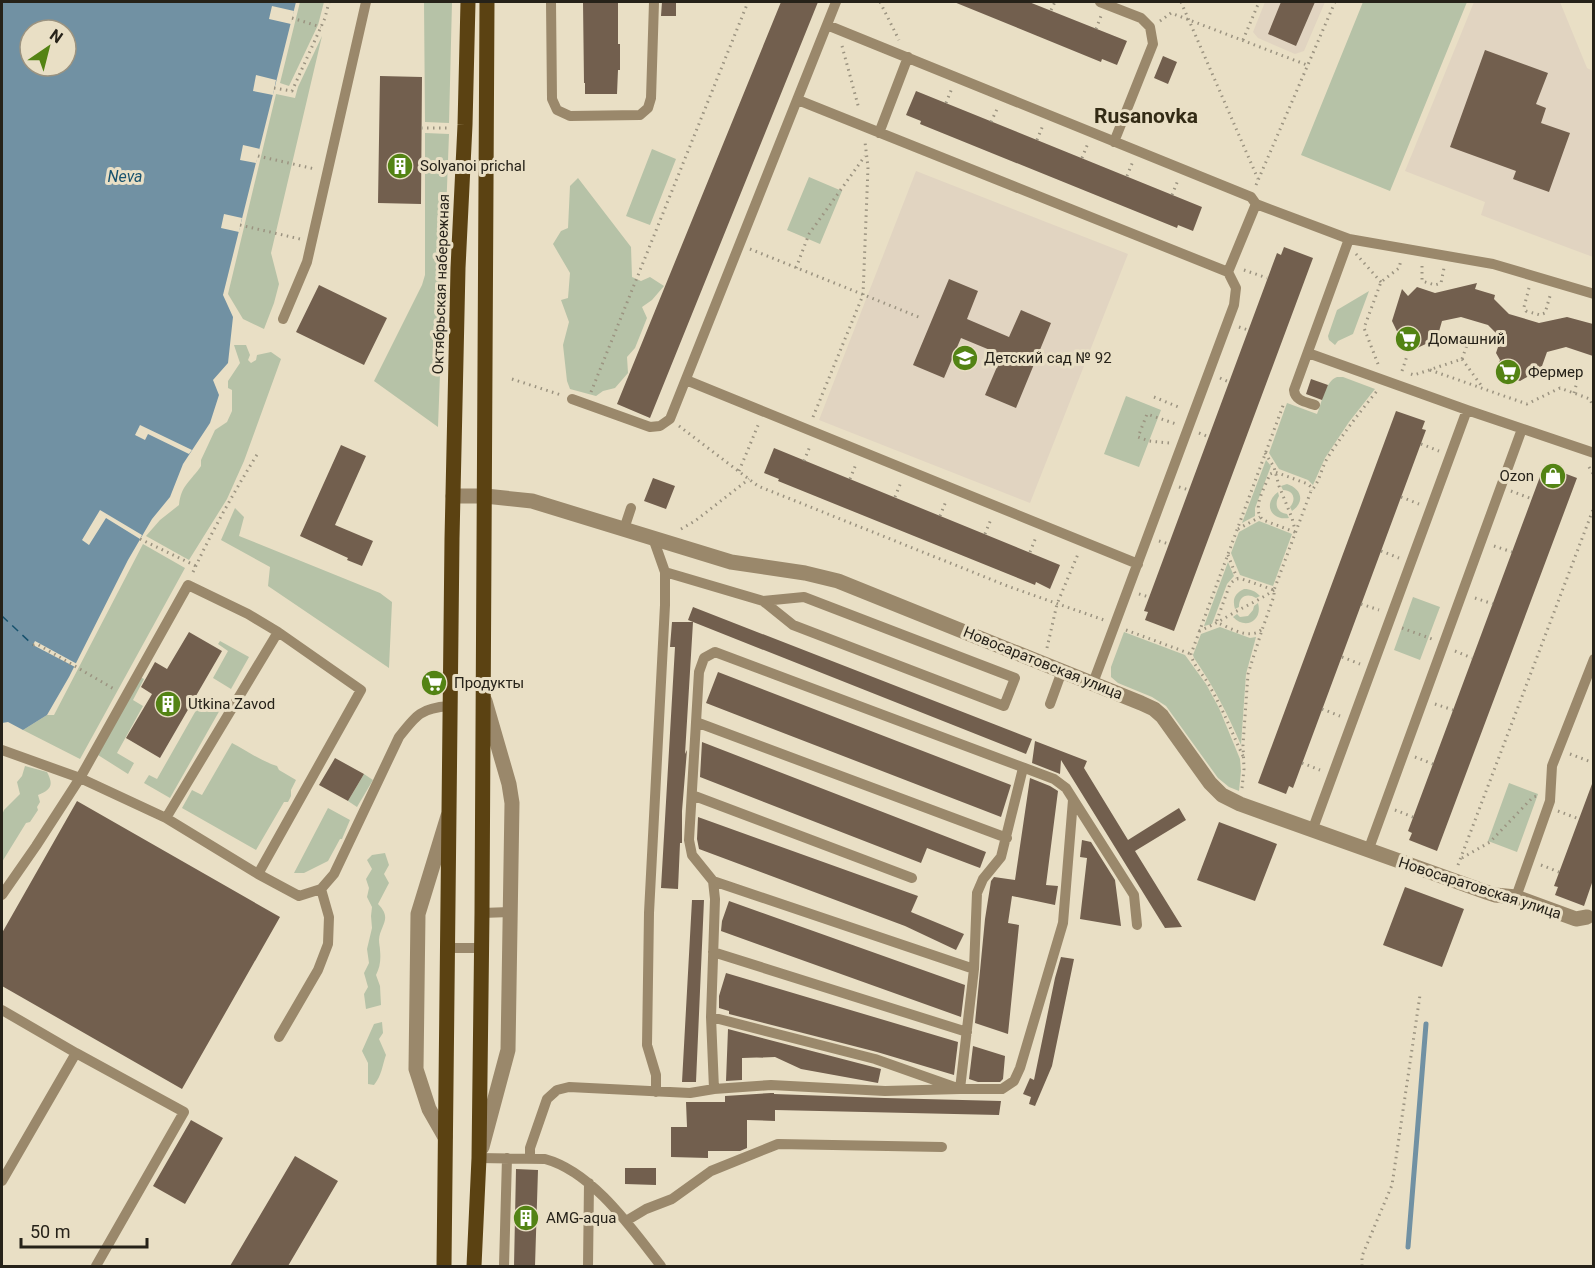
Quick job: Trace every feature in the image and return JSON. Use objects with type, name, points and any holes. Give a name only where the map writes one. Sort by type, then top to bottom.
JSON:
[{"type":"main road","name":"Октябрьская набережная","points":[[444,1266],[449,706],[458,268],[468,2]]},
{"type":"main road","points":[[474,1266],[479,1158],[482,913],[488,2]]},
{"type":"street","name":"Новосаратовская улица","points":[[453,496],[485,496],[532,501],[730,562],[805,573],[838,582],[1154,709],[1162,716],[1210,783],[1222,795],[1240,804],[1495,895],[1516,897],[1576,919],[1590,913]]},
{"type":"street","points":[[479,1158],[508,1050],[512,803],[509,784],[483,693]]},
{"type":"street","points":[[445,1137],[429,1109],[416,1070],[417,974],[418,914],[449,810]]},
{"type":"lane","points":[[283,320],[307,262],[366,2]]},
{"type":"lane","points":[[552,2],[552,99],[557,110],[570,116],[640,116],[648,108],[651,98],[654,2]]},
{"type":"lane","points":[[572,399],[650,427],[660,426],[670,420],[798,100],[832,27],[836,2]]},
{"type":"lane","points":[[1100,2],[1130,7],[1150,27],[1153,44],[1114,142]]},
{"type":"lane","points":[[832,27],[1114,142],[1349,242],[1402,248],[1493,264],[1593,294]]},
{"type":"lane","points":[[879,133],[908,57]]},
{"type":"lane","points":[[798,100],[1230,268]]},
{"type":"lane","points":[[1093,683],[1234,305],[1236,288],[1230,268],[1253,200]]},
{"type":"lane","points":[[1315,405],[1299,400],[1294,390],[1349,242]]},
{"type":"lane","points":[[1308,353],[1467,411],[1593,453]]},
{"type":"lane","points":[[686,380],[1138,564]]},
{"type":"lane","points":[[1312,831],[1467,411]]},
{"type":"lane","points":[[1368,851],[1522,429]]},
{"type":"lane","points":[[624,529],[631,508]]},
{"type":"lane","points":[[653,538],[665,572],[649,913],[647,1046],[656,1075],[656,1092]]},
{"type":"lane","points":[[665,572],[763,601],[804,597],[1015,678],[1004,706],[793,625],[763,601]]},
{"type":"lane","points":[[2,895],[80,778],[188,585],[248,614],[278,632],[361,690],[258,874]]},
{"type":"lane","points":[[166,818],[278,632]]},
{"type":"lane","points":[[714,1089],[711,1017],[716,899],[713,881],[692,855],[689,840],[699,672],[704,658],[715,652],[1054,779],[1066,788],[1134,895],[1137,925]]},
{"type":"lane","points":[[1516,897],[1550,801],[1552,766],[1593,660]]},
{"type":"lane","points":[[1050,704],[1062,671]]},
{"type":"lane","points":[[2,750],[80,778],[166,818],[299,896],[321,889],[334,874],[399,737],[412,720],[430,708],[449,706]]},
{"type":"lane","points":[[696,722],[1007,838]]},
{"type":"lane","points":[[960,1089],[974,969],[977,893],[983,879],[1001,857],[1023,768]]},
{"type":"lane","points":[[692,795],[912,878]]},
{"type":"lane","points":[[530,1158],[530,1148],[547,1099],[557,1090],[569,1087],[690,1093],[771,1084],[885,1091],[1002,1089],[1014,1081],[1020,1068],[1063,923],[1073,800]]},
{"type":"lane","points":[[713,881],[974,969]]},
{"type":"lane","points":[[279,1037],[318,970],[328,944],[329,917],[321,889]]},
{"type":"lane","points":[[482,913],[510,912]]},
{"type":"lane","points":[[447,948],[481,948]]},
{"type":"lane","points":[[713,951],[967,1032]]},
{"type":"lane","points":[[2,1010],[184,1112],[96,1266]]},
{"type":"lane","points":[[711,1017],[875,1059],[960,1089]]},
{"type":"lane","points":[[2,1180],[76,1053]]},
{"type":"lane","points":[[626,1221],[646,1209],[672,1199],[711,1171],[778,1143],[942,1147]]},
{"type":"lane","points":[[479,1158],[530,1158],[555,1161],[589,1183],[626,1221],[661,1266]]},
{"type":"lane","points":[[504,1266],[507,1158]]},
{"type":"lane","points":[[588,1266],[589,1183]]},
{"type":"path","points":[[274,88],[292,91],[321,27],[329,2]]},
{"type":"path","points":[[586,404],[748,2]]},
{"type":"path","points":[[880,2],[908,57]]},
{"type":"path","points":[[1051,10],[1055,2]]},
{"type":"path","points":[[1181,2],[1258,180]]},
{"type":"path","points":[[1244,40],[1259,2]]},
{"type":"path","points":[[1253,200],[1258,180],[1335,2]]},
{"type":"path","points":[[1150,27],[1171,13],[1307,65]]},
{"type":"path","points":[[292,18],[321,27]]},
{"type":"path","points":[[808,430],[863,295],[868,167],[864,127],[832,27]]},
{"type":"path","points":[[421,128],[452,128]]},
{"type":"path","points":[[795,268],[809,234],[866,154]]},
{"type":"path","points":[[258,156],[327,172]]},
{"type":"path","points":[[240,225],[311,242]]},
{"type":"path","points":[[1349,242],[1381,282]]},
{"type":"path","points":[[740,245],[921,318]]},
{"type":"path","points":[[1373,377],[1378,362],[1364,328],[1381,282],[1399,268],[1402,248]]},
{"type":"path","points":[[1422,264],[1422,281],[1435,285],[1441,283],[1444,268]]},
{"type":"path","points":[[1230,268],[1268,278]]},
{"type":"path","points":[[1529,287],[1524,306],[1526,311],[1540,315],[1545,313],[1551,294]]},
{"type":"path","points":[[1462,359],[1468,342]]},
{"type":"path","points":[[1402,371],[1407,356]]},
{"type":"path","points":[[1394,368],[1414,375],[1462,359]]},
{"type":"path","points":[[1462,359],[1484,389]]},
{"type":"path","points":[[1378,362],[1386,365]]},
{"type":"path","points":[[1430,370],[1527,404],[1560,388],[1590,399],[1593,409]]},
{"type":"path","points":[[1574,393],[1579,375]]},
{"type":"path","points":[[512,379],[572,399]]},
{"type":"path","points":[[1240,804],[1244,769],[1248,674],[1274,590],[1311,491],[1316,486],[1327,459],[1351,423],[1385,381]]},
{"type":"path","points":[[1243,758],[1221,706],[1191,654],[1285,402],[1295,395]]},
{"type":"path","points":[[1154,397],[1173,405]]},
{"type":"path","points":[[739,471],[763,411]]},
{"type":"path","points":[[1164,442],[1149,441],[1138,437],[1147,414],[1167,421]]},
{"type":"path","points":[[670,420],[758,486],[999,583],[1191,654]]},
{"type":"path","points":[[1421,444],[1451,455]]},
{"type":"path","points":[[188,585],[207,542],[258,453]]},
{"type":"path","points":[[1265,453],[1274,467],[1296,532]]},
{"type":"path","points":[[1296,532],[1260,517],[1258,508],[1270,474],[1275,472],[1308,484],[1311,491]]},
{"type":"path","points":[[674,533],[694,521],[749,479]]},
{"type":"path","points":[[1500,487],[1532,499]]},
{"type":"path","points":[[1401,497],[1431,508]]},
{"type":"path","points":[[1456,870],[1593,507]]},
{"type":"path","points":[[1237,529],[1260,517]]},
{"type":"path","points":[[140,539],[196,566]]},
{"type":"path","points":[[1481,541],[1512,552]]},
{"type":"path","points":[[1044,664],[1058,604],[1083,542]]},
{"type":"path","points":[[1381,551],[1411,562]]},
{"type":"path","points":[[1228,554],[1238,578]]},
{"type":"path","points":[[1238,578],[1274,590]]},
{"type":"path","points":[[1218,623],[1217,620],[1230,584],[1238,578]]},
{"type":"path","points":[[1199,631],[1218,623],[1274,590]]},
{"type":"path","points":[[1462,593],[1493,604]]},
{"type":"path","points":[[1362,604],[1473,658]]},
{"type":"path","points":[[1218,623],[1250,635],[1262,630]]},
{"type":"path","points":[[33,645],[37,644],[63,658],[125,696]]},
{"type":"path","points":[[1342,657],[1372,669]]},
{"type":"path","points":[[1423,699],[1453,711]]},
{"type":"path","points":[[1322,709],[1353,720]]},
{"type":"path","points":[[1558,750],[1593,763]]},
{"type":"path","points":[[1302,763],[1332,774]]},
{"type":"path","points":[[1461,858],[1490,842],[1533,797],[1537,796]]},
{"type":"path","points":[[1548,807],[1579,819]]},
{"type":"path","points":[[1529,861],[1559,872]]},
{"type":"path","points":[[1362,1266],[1362,1256],[1392,1185],[1420,995]]},
{"type":"shaded area","points":[[1265,2],[1325,2],[1304,51],[1295,54],[1258,38],[1253,32]]},
{"type":"shaded area","points":[[1474,2],[1560,2],[1587,68],[1593,71],[1593,257],[1481,215],[1485,202],[1405,171]]},
{"type":"shaded area","name":"Детский сад № 92","points":[[916,171],[1128,254],[1030,503],[819,420]]},
{"type":"green space","points":[[300,2],[324,2],[318,25],[289,86],[280,83]]},
{"type":"green space","points":[[424,2],[452,2],[449,123],[425,122]]},
{"type":"green space","points":[[1363,2],[1467,2],[1390,191],[1301,155]]},
{"type":"green space","points":[[322,36],[271,253],[279,284],[264,329],[243,319],[228,294],[276,94],[295,98]]},
{"type":"green space","points":[[425,133],[449,134],[438,427],[374,381],[425,275]]},
{"type":"green space","points":[[652,149],[676,159],[650,225],[626,216]]},
{"type":"green space","points":[[809,177],[842,191],[820,244],[787,230]]},
{"type":"green space","points":[[578,178],[631,247],[632,277],[641,281],[650,277],[664,286],[652,300],[642,307],[647,318],[635,348],[627,357],[628,373],[615,388],[603,391],[596,396],[570,389],[567,381],[563,345],[569,322],[561,300],[568,298],[570,273],[553,244],[561,231],[568,228],[570,186]]},
{"type":"green space","points":[[1369,291],[1353,334],[1338,341],[1335,345],[1328,336],[1337,310]]},
{"type":"green space","points":[[234,345],[246,345],[250,355],[248,360],[251,363],[256,360],[257,355],[271,352],[281,359],[244,461],[227,499],[189,560],[146,536],[160,520],[179,505],[184,488],[201,466],[201,460],[215,430],[227,422],[232,411],[232,390],[228,388],[228,381],[240,363]]},
{"type":"green space","points":[[1337,377],[1343,377],[1375,389],[1325,458],[1313,485],[1308,480],[1279,469],[1269,453],[1287,403],[1317,414],[1327,388]]},
{"type":"green space","points":[[1126,396],[1161,410],[1139,467],[1104,454]]},
{"type":"green space","points":[[1266,460],[1271,466],[1255,508],[1255,516],[1242,523]]},
{"type":"green space","points":[[1287,484],[1296,489],[1300,496],[1299,504],[1292,511],[1290,507],[1293,496],[1281,486]]},
{"type":"green space","points":[[1278,492],[1277,508],[1289,518],[1277,517],[1271,510],[1271,501]]},
{"type":"green space","points":[[235,508],[244,517],[239,536],[380,593],[392,602],[389,668],[268,586],[270,567],[221,540]]},
{"type":"green space","points":[[1259,521],[1292,534],[1273,586],[1240,575],[1231,553],[1239,532]]},
{"type":"green space","points":[[143,544],[185,568],[80,759],[23,730],[47,715],[54,715]]},
{"type":"green space","points":[[1228,562],[1234,576],[1227,584],[1212,624],[1204,626]]},
{"type":"green space","points":[[1244,589],[1249,589],[1260,596],[1256,598],[1244,596],[1239,607],[1235,609],[1235,597]]},
{"type":"green space","points":[[1413,597],[1440,607],[1420,660],[1394,650]]},
{"type":"green space","points":[[1258,603],[1258,615],[1252,622],[1243,623],[1233,617],[1237,614],[1240,617],[1248,616]]},
{"type":"green space","points":[[1220,627],[1250,638],[1256,637],[1246,674],[1241,745],[1220,700],[1193,655],[1201,634]]},
{"type":"green space","points":[[1124,632],[1185,655],[1206,684],[1219,708],[1240,759],[1239,791],[1229,787],[1218,778],[1166,706],[1152,697],[1118,683],[1111,677],[1111,667]]},
{"type":"green space","points":[[220,641],[249,657],[231,689],[213,678],[228,651],[218,644]]},
{"type":"green space","points":[[140,677],[144,679],[133,700],[143,706],[117,753],[134,763],[128,774],[98,755]]},
{"type":"green space","points":[[203,698],[221,708],[170,798],[144,783],[149,775],[157,779]]},
{"type":"green space","points":[[232,743],[277,766],[279,770],[296,780],[288,802],[284,802],[256,850],[182,808],[192,790],[202,795]]},
{"type":"green space","points":[[25,766],[47,772],[51,784],[46,791],[38,795],[40,802],[38,810],[30,822],[26,823],[2,862],[2,815],[20,794],[17,782]]},
{"type":"green space","points":[[364,774],[373,780],[357,807],[348,801]]},
{"type":"green space","points":[[1509,783],[1538,794],[1517,852],[1488,841]]},
{"type":"green space","points":[[328,808],[350,820],[342,839],[328,861],[304,873],[294,873]]},
{"type":"green space","points":[[385,853],[389,865],[384,874],[389,883],[378,904],[385,918],[379,940],[380,960],[376,975],[380,986],[381,1005],[366,1009],[364,994],[368,987],[364,973],[369,963],[367,949],[372,928],[372,907],[367,897],[369,888],[366,879],[372,869],[367,860],[372,855]]},
{"type":"green space","points":[[382,1022],[383,1033],[379,1039],[386,1055],[377,1081],[374,1085],[368,1084],[368,1063],[362,1051],[374,1024]]},
{"type":"water","name":"Neva","points":[[2,2],[296,2],[223,295],[233,317],[228,363],[213,380],[219,395],[210,423],[183,464],[170,497],[152,519],[128,560],[69,677],[47,715],[23,730],[8,722],[2,723]]},
{"type":"pier","points":[[272,6],[294,11],[291,24],[269,19]]},
{"type":"pier","points":[[256,75],[276,80],[273,95],[253,91]]},
{"type":"pier","points":[[243,145],[260,149],[256,163],[240,160]]},
{"type":"pier","points":[[224,214],[242,218],[239,232],[221,228]]},
{"type":"pier","points":[[140,425],[192,450],[189,454],[148,434],[145,440],[135,435]]},
{"type":"pier","points":[[100,510],[142,535],[140,539],[106,518],[89,545],[82,540]]},
{"type":"pier","points":[[35,641],[79,665],[77,668],[33,645]]},
{"type":"building","points":[[583,2],[618,2],[620,70],[618,70],[617,94],[585,94]]},
{"type":"building","points":[[662,2],[676,2],[676,16],[661,16]]},
{"type":"building","points":[[781,2],[818,2],[650,418],[617,404]]},
{"type":"building","points":[[954,2],[1029,2],[1127,41],[1117,65],[1102,59],[1101,62]]},
{"type":"building","points":[[1281,2],[1315,2],[1296,46],[1268,34]]},
{"type":"building","points":[[1485,50],[1548,73],[1536,104],[1546,108],[1541,123],[1570,133],[1549,192],[1513,179],[1516,171],[1450,147]]},
{"type":"building","points":[[1163,56],[1177,62],[1168,84],[1154,78]]},
{"type":"building","name":"Solyanoi prichal","points":[[380,76],[422,77],[421,204],[378,203]]},
{"type":"building","points":[[916,91],[1202,207],[1193,231],[1178,225],[1177,228],[920,124],[921,121],[906,115]]},
{"type":"building","points":[[1284,247],[1313,258],[1174,631],[1145,620],[1148,612],[1144,611],[1277,253],[1281,255]]},
{"type":"building","points":[[949,279],[978,291],[967,319],[1009,337],[1021,310],[1051,323],[1016,408],[985,395],[1002,355],[961,338],[944,378],[913,365]]},
{"type":"building","points":[[1477,283],[1475,289],[1495,295],[1494,299],[1509,314],[1539,323],[1567,317],[1593,324],[1593,356],[1566,347],[1547,352],[1542,366],[1520,381],[1508,377],[1499,363],[1500,360],[1496,353],[1501,338],[1488,325],[1461,317],[1442,321],[1438,335],[1430,342],[1415,349],[1404,346],[1392,321],[1402,289],[1408,296],[1417,287],[1435,293]]},
{"type":"building","points":[[319,285],[387,318],[364,365],[296,332]]},
{"type":"building","points":[[1311,379],[1328,385],[1322,400],[1306,394]]},
{"type":"building","points":[[1396,411],[1425,421],[1422,429],[1426,430],[1293,788],[1289,786],[1286,794],[1258,783]]},
{"type":"building","points":[[341,445],[366,456],[335,525],[373,541],[362,566],[300,536]]},
{"type":"building","points":[[774,448],[1060,565],[1050,589],[1036,582],[1035,585],[778,481],[779,479],[764,473]]},
{"type":"building","points":[[1548,467],[1577,478],[1437,851],[1409,840],[1412,833],[1408,831],[1541,474],[1545,475]]},
{"type":"building","points":[[653,478],[675,486],[666,509],[644,501]]},
{"type":"building","points":[[693,607],[1032,739],[1026,754],[688,620]]},
{"type":"building","points":[[672,622],[693,622],[678,889],[661,888],[675,647],[670,647]]},
{"type":"building","name":"Utkina Zavod","points":[[189,632],[222,651],[160,758],[126,738],[152,694],[141,687],[155,662],[167,669]]},
{"type":"building","points":[[718,672],[1011,785],[1001,817],[706,703]]},
{"type":"building","points":[[1035,741],[1087,761],[1084,768],[1128,840],[1179,808],[1186,820],[1135,851],[1182,927],[1165,928],[1061,760],[1060,774],[1032,763]]},
{"type":"building","points":[[702,742],[986,852],[980,868],[927,848],[921,863],[700,777]]},
{"type":"building","points":[[335,758],[364,774],[348,801],[319,785]]},
{"type":"building","points":[[1030,778],[1058,791],[1046,885],[1058,886],[1055,905],[1012,896],[1008,923],[1019,925],[1008,1034],[975,1023],[991,881],[994,877],[1015,880]]},
{"type":"building","points":[[1592,784],[1593,880],[1584,906],[1555,895],[1558,887],[1554,886]]},
{"type":"building","points":[[77,801],[280,917],[182,1089],[2,986],[2,933]]},
{"type":"building","points":[[698,817],[918,896],[911,912],[964,934],[956,950],[905,926],[699,849]]},
{"type":"building","points":[[1219,822],[1277,844],[1255,901],[1197,880]]},
{"type":"building","points":[[1082,840],[1091,842],[1115,880],[1121,926],[1080,919],[1087,858],[1080,857]]},
{"type":"building","points":[[1405,887],[1464,909],[1442,967],[1383,945]]},
{"type":"building","points":[[692,900],[704,900],[696,1082],[682,1082]]},
{"type":"building","points":[[729,901],[965,985],[961,1017],[721,931]]},
{"type":"building","points":[[1061,957],[1074,959],[1052,1066],[1035,1106],[1029,1104],[1031,1097],[1023,1094],[1030,1078],[1034,1080]]},
{"type":"building","points":[[726,973],[958,1042],[954,1075],[877,1052],[729,1014],[729,1011],[719,1008],[719,996]]},
{"type":"building","points":[[728,1029],[881,1069],[878,1083],[801,1069],[775,1057],[742,1058],[742,1080],[726,1081]]},
{"type":"building","points":[[973,1046],[1005,1056],[1003,1079],[1000,1082],[978,1082],[969,1079]]},
{"type":"building","points":[[774,1093],[1001,1101],[999,1115],[775,1110],[775,1121],[747,1120],[747,1148],[740,1151],[708,1151],[708,1158],[671,1157],[671,1127],[687,1127],[686,1102],[725,1102],[725,1096]]},
{"type":"building","points":[[191,1120],[223,1138],[185,1204],[153,1186]]},
{"type":"building","points":[[295,1156],[338,1181],[288,1266],[230,1266]]},
{"type":"building","points":[[625,1168],[656,1168],[656,1185],[625,1184]]},
{"type":"building","name":"AMG-aqua","points":[[516,1169],[538,1170],[535,1266],[514,1266]]},
{"type":"waterway","points":[[1408,1247],[1426,1024]]},
{"type":"ferry route","points":[[2,616],[33,645]]},
{"type":"place","name":"Solyanoi prichal","points":[[400,166]]},
{"type":"place","name":"Домашний","points":[[1408,339]]},
{"type":"place","name":"Детский сад № 92","points":[[965,358]]},
{"type":"place","name":"Фермер","points":[[1508,372]]},
{"type":"place","name":"Ozon","points":[[1553,476]]},
{"type":"place","name":"Продукты","points":[[434,683]]},
{"type":"place","name":"Utkina Zavod","points":[[168,704]]},
{"type":"place","name":"AMG-aqua","points":[[526,1218]]},
{"type":"district","name":"Rusanovka","points":[[1146,116]]}]
